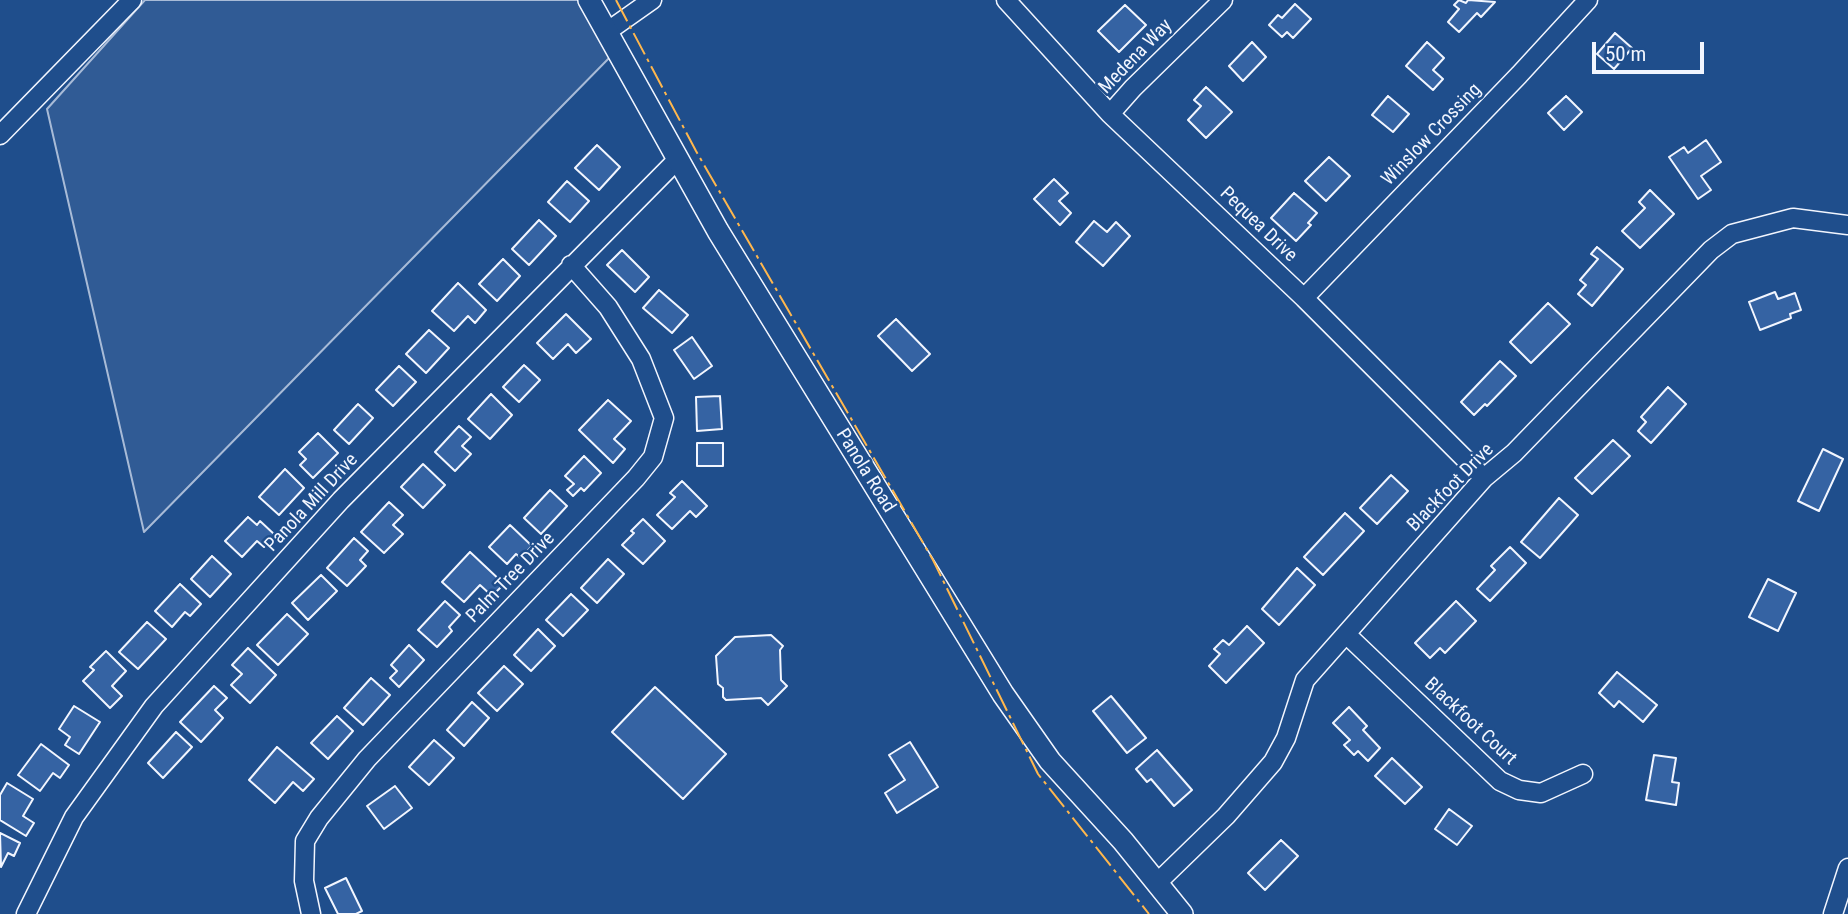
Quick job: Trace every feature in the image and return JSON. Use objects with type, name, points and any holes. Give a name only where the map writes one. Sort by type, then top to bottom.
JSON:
[{"type":"main road","name":"Panola Road","points":[[589,0],[718,231],[1003,694],[1050,761],[1123,841],[1182,914]]},
{"type":"street","points":[[0,135],[132,0]]},
{"type":"street","points":[[608,31],[652,0]]},
{"type":"street","name":"Pequea Drive","points":[[1006,0],[1110,114],[1304,298],[1484,478]]},
{"type":"street","name":"Medena Way","points":[[1110,114],[1223,0]]},
{"type":"street","name":"Winslow Crossing","points":[[1304,298],[1588,0]]},
{"type":"street","name":"Panola Mill Drive","points":[[26,914],[74,817],[154,706],[341,500],[678,159]]},
{"type":"street","name":"Blackfoot Drive","points":[[1157,883],[1226,816],[1273,762],[1286,738],[1305,680],[1484,478],[1514,453],[1712,250],[1732,234],[1793,218],[1848,225]]},
{"type":"street","name":"Palm Tree Drive","points":[[311,914],[304,881],[305,841],[319,818],[367,759],[653,457],[664,418],[641,359],[608,307],[571,265]]},
{"type":"street","name":"Blackfoot Court","points":[[1346,634],[1500,781],[1519,790],[1541,793],[1583,774]]},
{"type":"street","points":[[1833,914],[1848,868]]},
{"type":"shaded area","points":[[145,0],[587,0],[614,53],[144,532],[47,109]]},
{"type":"building","points":[[1459,0],[1466,3],[1468,0],[1495,2],[1481,17],[1477,13],[1459,32],[1448,22],[1459,9],[1454,5]]},
{"type":"building","points":[[1295,4],[1311,19],[1293,38],[1287,32],[1282,37],[1269,25],[1278,15],[1282,18]]},
{"type":"building","points":[[1125,5],[1146,25],[1119,52],[1098,31]]},
{"type":"building","points":[[1615,33],[1632,48],[1614,69],[1597,54]]},
{"type":"building","points":[[1252,42],[1266,57],[1243,81],[1229,66]]},
{"type":"building","points":[[1427,42],[1444,58],[1433,70],[1443,79],[1433,90],[1406,66]]},
{"type":"building","points":[[1206,87],[1232,112],[1206,138],[1188,120],[1201,106],[1194,100]]},
{"type":"building","points":[[1388,96],[1409,114],[1393,132],[1372,115]]},
{"type":"building","points":[[1566,96],[1582,112],[1564,130],[1548,113]]},
{"type":"building","points":[[1706,140],[1721,162],[1701,176],[1711,190],[1698,199],[1669,157],[1684,147],[1688,153]]},
{"type":"building","points":[[597,145],[620,167],[599,190],[575,168]]},
{"type":"building","points":[[1329,157],[1350,176],[1326,201],[1305,181]]},
{"type":"building","points":[[1054,179],[1068,193],[1059,201],[1071,213],[1060,225],[1034,199]]},
{"type":"building","points":[[567,181],[589,201],[570,222],[548,202]]},
{"type":"building","points":[[1650,190],[1674,214],[1640,248],[1622,231],[1645,208],[1639,202]]},
{"type":"building","points":[[1294,193],[1317,213],[1308,223],[1311,225],[1296,241],[1271,218]]},
{"type":"building","points":[[539,220],[556,236],[529,265],[512,249]]},
{"type":"building","points":[[1094,221],[1107,232],[1116,222],[1130,236],[1103,266],[1076,242]]},
{"type":"building","points":[[1597,247],[1623,269],[1592,306],[1578,294],[1586,285],[1580,280],[1598,259],[1591,254]]},
{"type":"building","points":[[622,250],[649,277],[635,292],[607,265]]},
{"type":"building","points":[[503,259],[520,276],[497,301],[479,284]]},
{"type":"building","points":[[458,283],[486,310],[475,323],[468,316],[454,331],[432,311]]},
{"type":"building","points":[[659,290],[688,315],[672,333],[643,308]]},
{"type":"building","points":[[1775,292],[1778,299],[1795,293],[1801,310],[1790,314],[1791,318],[1760,330],[1749,302]]},
{"type":"building","points":[[1548,303],[1570,324],[1531,363],[1510,342]]},
{"type":"building","points":[[566,314],[591,339],[576,353],[568,344],[553,359],[537,343]]},
{"type":"building","points":[[896,319],[930,354],[912,371],[878,336]]},
{"type":"building","points":[[429,330],[449,348],[426,373],[406,354]]},
{"type":"building","points":[[692,337],[712,366],[694,379],[674,350]]},
{"type":"building","points":[[1500,361],[1516,376],[1487,406],[1485,404],[1474,415],[1461,402]]},
{"type":"building","points":[[524,365],[540,380],[519,402],[503,387]]},
{"type":"building","points":[[399,366],[416,382],[393,406],[376,390]]},
{"type":"building","points":[[1668,387],[1686,404],[1651,443],[1638,431],[1646,422],[1641,417]]},
{"type":"building","points":[[491,394],[512,415],[490,439],[468,419]]},
{"type":"building","points":[[720,396],[722,429],[697,431],[696,397]]},
{"type":"building","points":[[608,400],[631,421],[614,439],[625,449],[613,463],[579,430]]},
{"type":"building","points":[[358,404],[373,418],[349,444],[334,430]]},
{"type":"building","points":[[459,426],[471,437],[462,446],[471,454],[455,471],[435,452]]},
{"type":"building","points":[[318,433],[338,453],[313,478],[300,465],[306,459],[299,452]]},
{"type":"building","points":[[1613,440],[1630,456],[1592,494],[1575,478]]},
{"type":"building","points":[[697,443],[723,443],[723,466],[697,466]]},
{"type":"building","points":[[1823,449],[1843,459],[1819,511],[1798,501]]},
{"type":"building","points":[[584,456],[601,473],[584,491],[581,488],[573,496],[567,490],[574,484],[565,476]]},
{"type":"building","points":[[423,464],[445,485],[423,508],[401,487]]},
{"type":"building","points":[[285,469],[304,488],[279,515],[259,497]]},
{"type":"building","points":[[1391,475],[1408,491],[1377,524],[1360,508]]},
{"type":"building","points":[[682,481],[707,506],[696,517],[690,511],[672,529],[657,515],[675,497],[670,493]]},
{"type":"building","points":[[550,490],[567,506],[541,534],[524,518]]},
{"type":"building","points":[[1559,498],[1578,515],[1540,558],[1521,542]]},
{"type":"building","points":[[389,502],[403,515],[393,525],[403,534],[384,553],[361,532]]},
{"type":"building","points":[[1345,513],[1364,531],[1323,575],[1304,557]]},
{"type":"building","points":[[248,517],[257,525],[260,521],[275,535],[264,547],[257,541],[242,557],[225,541]]},
{"type":"building","points":[[643,519],[665,541],[643,564],[622,545]]},
{"type":"building","points":[[510,525],[532,546],[521,558],[516,554],[507,564],[489,547]]},
{"type":"building","points":[[354,538],[368,551],[360,560],[366,566],[347,586],[327,568]]},
{"type":"building","points":[[1510,547],[1526,563],[1490,601],[1477,589],[1495,570],[1491,566]]},
{"type":"building","points":[[470,552],[504,584],[492,596],[480,585],[464,602],[442,582]]},
{"type":"building","points":[[212,556],[231,574],[210,597],[191,579]]},
{"type":"building","points":[[608,559],[624,574],[597,603],[581,588]]},
{"type":"building","points":[[1297,568],[1315,585],[1279,625],[1262,609]]},
{"type":"building","points":[[321,575],[337,591],[308,620],[292,603]]},
{"type":"building","points":[[1768,579],[1796,593],[1778,631],[1749,617]]},
{"type":"building","points":[[180,584],[201,604],[190,616],[185,612],[172,627],[155,611]]},
{"type":"building","points":[[571,594],[588,610],[563,636],[546,620]]},
{"type":"building","points":[[445,601],[460,615],[449,627],[452,631],[437,647],[418,630]]},
{"type":"building","points":[[1456,601],[1476,621],[1445,653],[1440,648],[1430,658],[1415,643]]},
{"type":"building","points":[[287,614],[308,634],[278,665],[257,645]]},
{"type":"building","points":[[147,622],[166,639],[138,669],[119,652]]},
{"type":"building","points":[[1247,626],[1264,643],[1226,683],[1209,666],[1220,654],[1214,649],[1223,640],[1229,645]]},
{"type":"building","points":[[538,629],[555,646],[531,671],[514,655]]},
{"type":"building","points":[[771,635],[783,646],[780,650],[781,680],[787,686],[768,705],[761,698],[726,700],[723,697],[723,688],[718,684],[716,656],[735,637]]},
{"type":"building","points":[[409,645],[424,660],[399,687],[390,678],[397,671],[391,665]]},
{"type":"building","points":[[248,648],[276,675],[250,703],[231,685],[242,674],[232,665]]},
{"type":"building","points":[[106,651],[126,671],[112,686],[122,696],[110,708],[83,681],[94,670],[90,667]]},
{"type":"building","points":[[504,666],[523,684],[497,711],[478,693]]},
{"type":"building","points":[[1617,672],[1657,705],[1643,722],[1619,701],[1614,707],[1599,693]]},
{"type":"building","points":[[371,678],[390,695],[363,725],[344,708]]},
{"type":"building","points":[[214,686],[227,698],[215,710],[223,718],[201,742],[180,722]]},
{"type":"building","points":[[655,687],[726,754],[683,799],[612,732]]},
{"type":"building","points":[[1111,696],[1146,738],[1127,753],[1093,711]]},
{"type":"building","points":[[472,702],[489,718],[464,746],[447,730]]},
{"type":"building","points":[[74,706],[100,722],[79,754],[65,745],[70,737],[59,729]]},
{"type":"building","points":[[1349,707],[1367,726],[1363,730],[1380,748],[1368,761],[1358,751],[1354,755],[1344,745],[1350,740],[1333,723]]},
{"type":"building","points":[[337,716],[353,731],[328,759],[311,743]]},
{"type":"building","points":[[176,732],[192,747],[163,778],[148,763]]},
{"type":"building","points":[[434,740],[454,758],[429,785],[409,767]]},
{"type":"building","points":[[910,742],[938,787],[897,813],[885,793],[905,780],[889,755]]},
{"type":"building","points":[[41,744],[69,765],[60,778],[53,773],[40,791],[18,775]]},
{"type":"building","points":[[277,747],[314,779],[303,791],[293,782],[275,803],[249,780]]},
{"type":"building","points":[[1157,750],[1192,790],[1174,806],[1151,779],[1147,782],[1136,769]]},
{"type":"building","points":[[1654,755],[1676,758],[1672,782],[1679,783],[1676,805],[1646,800]]},
{"type":"building","points":[[1392,758],[1422,787],[1405,804],[1375,776]]},
{"type":"building","points":[[7,783],[33,799],[23,816],[34,823],[26,836],[0,820],[0,795]]},
{"type":"building","points":[[395,786],[412,808],[384,829],[367,806]]},
{"type":"building","points":[[1449,809],[1472,826],[1457,845],[1435,829]]},
{"type":"building","points":[[0,833],[20,843],[14,856],[8,853],[1,867]]},
{"type":"building","points":[[1281,840],[1298,856],[1265,890],[1248,873]]},
{"type":"building","points":[[346,878],[362,911],[356,914],[338,914],[325,888]]},
{"type":"power","points":[[616,0],[696,151],[933,560],[1038,774],[1149,914]]}]
